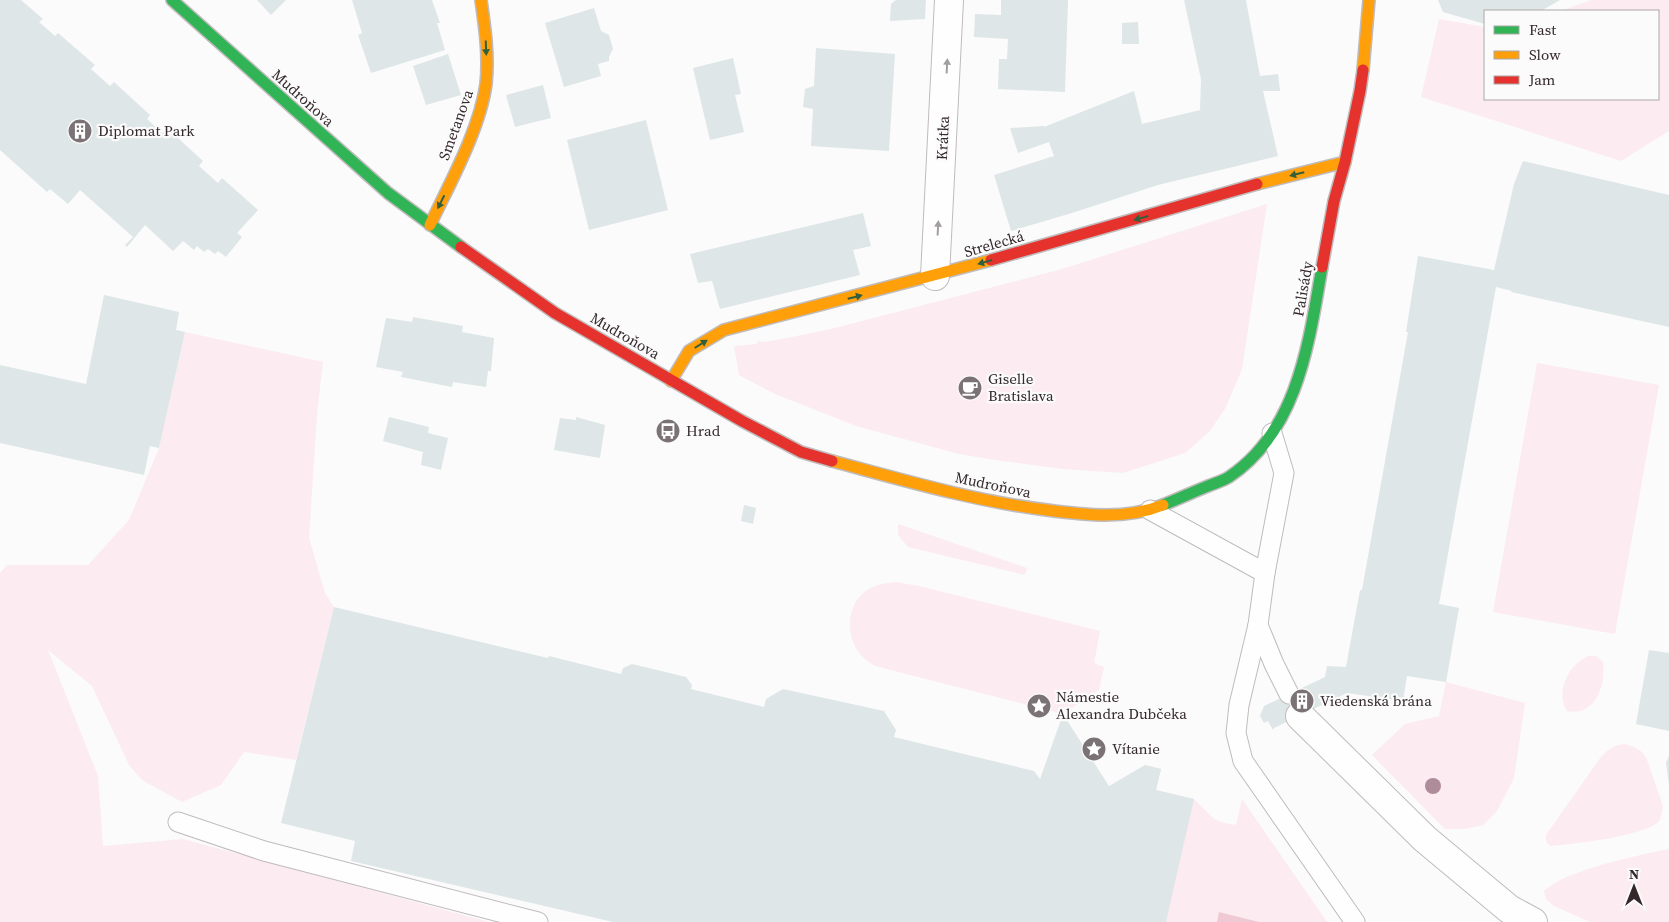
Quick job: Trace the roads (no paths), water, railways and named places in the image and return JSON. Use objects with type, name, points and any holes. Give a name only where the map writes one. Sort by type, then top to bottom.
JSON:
[{"type":"street","name":"Mudroňova","points":[[172,0],[353,163],[430,225],[554,313],[671,381],[801,452],[962,495],[1020,507],[1074,514],[1109,516],[1150,510]]},
{"type":"street","name":"Smetanova","points":[[430,225],[478,119],[484,95],[486,43],[481,0]]},
{"type":"street","name":"Krátka","points":[[935,276],[949,0]]},
{"type":"street","name":"Palisády","points":[[1150,510],[1228,478],[1251,460],[1272,433],[1289,404],[1314,320],[1334,201],[1345,162],[1360,91],[1369,0]]},
{"type":"street","name":"Strelecká","points":[[671,381],[689,351],[724,330],[935,276],[1269,181],[1345,162]]},
{"type":"street","points":[[1295,705],[1425,839],[1509,909],[1533,922]]},
{"type":"lane","points":[[1272,433],[1284,473],[1265,574],[1258,625],[1239,705],[1236,733],[1243,761],[1355,922]]},
{"type":"lane","points":[[1150,510],[1265,574]]},
{"type":"lane","points":[[1258,625],[1274,664],[1295,705]]},
{"type":"lane","points":[[178,822],[264,851],[538,922]]},
{"type":"place","name":"Diplomat Park","points":[[80,131]]},
{"type":"place","name":"Giselle Bratislava","points":[[970,388]]},
{"type":"place","name":"Hrad","points":[[668,431]]},
{"type":"place","name":"Viedenská brána","points":[[1302,701]]},
{"type":"place","name":"Námestie Alexandra Dubčeka","points":[[1039,706]]},
{"type":"place","name":"Vítanie","points":[[1094,749]]}]
